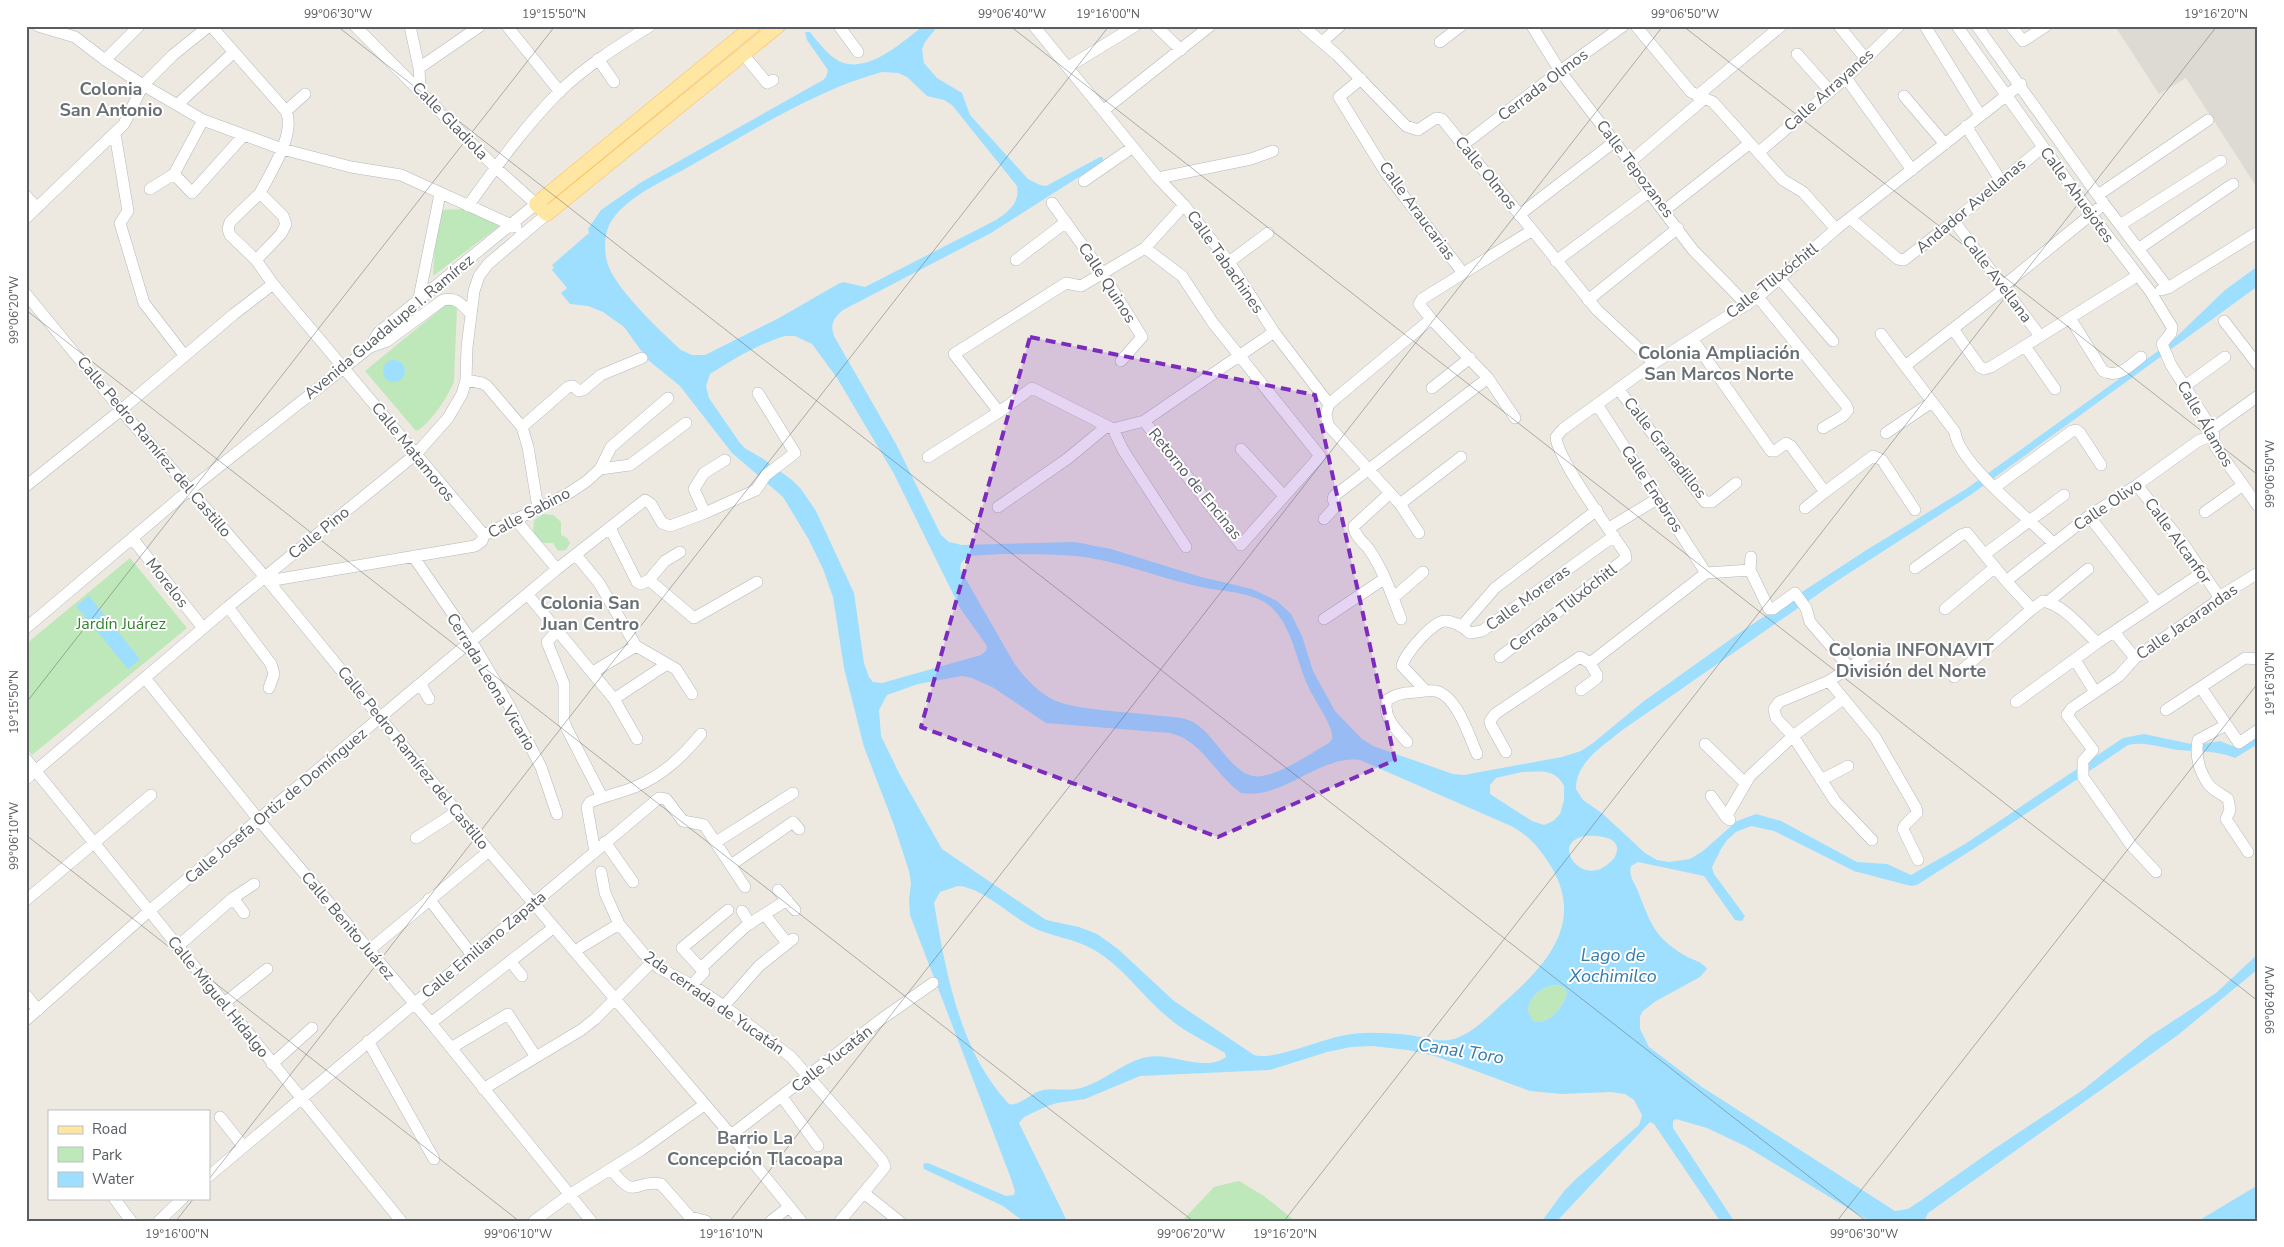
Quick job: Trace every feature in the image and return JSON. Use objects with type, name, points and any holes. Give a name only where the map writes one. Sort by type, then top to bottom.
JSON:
[{"type":"main road","name":"Avenida Guadalupe I. Ramírez","points":[[536,204],[753,26]]},
{"type":"main road","points":[[547,214],[778,26]]},
{"type":"main road","name":"Calle Gladiola","points":[[536,204],[547,214]]},
{"type":"street","points":[[38,26],[75,37],[143,85],[203,120],[243,136],[282,149],[351,167],[401,175],[440,194],[512,224],[523,234],[547,214]]},
{"type":"street","points":[[75,37],[82,26]]},
{"type":"street","points":[[105,60],[139,26]]},
{"type":"street","points":[[26,218],[124,124],[143,85],[173,55],[210,26],[286,111],[290,119],[282,149],[260,193],[283,216],[286,224],[281,234],[256,260]]},
{"type":"street","name":"Calle Gladiola","points":[[355,26],[496,168],[536,204]]},
{"type":"street","points":[[410,26],[419,68],[420,90]]},
{"type":"street","points":[[419,68],[480,26]]},
{"type":"street","points":[[507,26],[560,92]]},
{"type":"street","points":[[468,206],[496,168],[560,92],[598,59],[650,26]]},
{"type":"street","points":[[839,26],[858,52]]},
{"type":"street","name":"Calle Tabachines","points":[[1034,26],[1158,178],[1184,205],[1229,262],[1274,332],[1329,404]]},
{"type":"street","points":[[1068,67],[1135,26]]},
{"type":"street","points":[[1156,26],[1182,50]]},
{"type":"street","points":[[1104,110],[1210,26]]},
{"type":"street","name":"Calle Olmos","points":[[1303,26],[1361,79],[1406,126],[1418,130],[1436,118],[1442,119],[1588,300],[1654,363]]},
{"type":"street","points":[[1322,42],[1340,26]]},
{"type":"street","points":[[1440,42],[1461,26]]},
{"type":"street","name":"Calle Tepozanes","points":[[1532,26],[1560,71],[1630,162],[1649,192],[1665,210],[1693,250],[1747,305]]},
{"type":"street","name":"Cerrada Olmos","points":[[1463,145],[1623,26]]},
{"type":"street","points":[[1630,162],[1781,26]]},
{"type":"street","points":[[1839,26],[1865,58]]},
{"type":"street","name":"Calle Arrayanes","points":[[1759,152],[1846,78],[1899,26]]},
{"type":"street","points":[[1925,26],[1980,115]]},
{"type":"street","name":"Calle Ahuejotes","points":[[1958,26],[2091,214],[2150,291],[2172,327],[2172,333],[2162,344],[2171,365]]},
{"type":"street","name":"Calle Ahuejotes","points":[[1977,26],[2021,84],[2101,199],[2168,288]]},
{"type":"street","points":[[2011,26],[2023,41],[2046,26]]},
{"type":"street","points":[[1638,27],[1691,92],[1713,102],[1783,180],[1803,192],[1836,229]]},
{"type":"street","points":[[178,105],[234,52]]},
{"type":"street","points":[[743,54],[767,83],[773,80]]},
{"type":"street","points":[[1797,54],[1830,92]]},
{"type":"street","points":[[598,59],[614,82]]},
{"type":"street","points":[[1846,78],[1912,170]]},
{"type":"street","name":"Calle Araucarias","points":[[1361,79],[1339,97],[1386,173],[1463,272]]},
{"type":"street","name":"Calle Tlilxóchitl","points":[[1626,558],[1569,467],[1557,444],[1556,437],[1563,429],[1598,406],[1654,363],[1758,297],[1836,229],[2021,84]]},
{"type":"street","points":[[286,111],[304,94]]},
{"type":"street","points":[[1904,96],[1944,144]]},
{"type":"street","points":[[150,189],[174,174],[203,120]]},
{"type":"street","points":[[1905,366],[1999,293],[2002,287],[2091,214],[2101,199],[2208,120]]},
{"type":"street","points":[[1966,126],[2001,180]]},
{"type":"street","points":[[115,134],[128,211],[120,223],[144,304],[184,355]]},
{"type":"street","points":[[174,174],[192,193],[243,136]]},
{"type":"street","points":[[1519,215],[1614,142]]},
{"type":"street","points":[[1665,210],[1750,143]]},
{"type":"street","points":[[1084,181],[1133,147]]},
{"type":"street","name":"Andador Avellanas","points":[[1851,219],[1898,259],[1904,260],[1954,222],[2001,180],[2043,147]]},
{"type":"street","points":[[1158,178],[1251,159],[1272,151]]},
{"type":"street","points":[[2120,225],[2221,162]]},
{"type":"street","points":[[2138,248],[2233,184]]},
{"type":"street","points":[[1556,261],[1649,192]]},
{"type":"street","name":"Calle Matamoros","points":[[260,193],[230,222],[228,229],[230,235],[256,260],[273,284],[484,535]]},
{"type":"street","points":[[419,298],[440,194]]},
{"type":"street","points":[[26,196],[37,208]]},
{"type":"street","name":"Calle Quinos","points":[[1052,203],[1103,274],[1142,337],[1120,361]]},
{"type":"street","name":"Avenida Guadalupe I. Ramírez","points":[[26,628],[190,490],[370,347],[378,333],[536,204]]},
{"type":"street","points":[[999,412],[954,354],[1066,283],[1081,286],[1146,248],[1184,205]]},
{"type":"street","points":[[1016,260],[1066,222]]},
{"type":"street","name":"Calle Avellana","points":[[1954,222],[2040,336]]},
{"type":"street","points":[[1588,300],[1678,228]]},
{"type":"street","points":[[1515,418],[1488,378],[1419,304],[1422,299],[1463,272],[1531,231]]},
{"type":"street","points":[[2150,291],[2168,288],[2258,232]]},
{"type":"street","points":[[1229,262],[1268,233]]},
{"type":"street","name":"Calle Pino","points":[[26,780],[228,607],[267,579],[416,454],[456,406],[466,380],[467,347],[474,290],[479,276],[488,264],[523,234]]},
{"type":"street","points":[[1146,248],[1182,276],[1212,322],[1241,356]]},
{"type":"street","points":[[1953,329],[1980,367],[1984,369],[1991,367],[2137,276]]},
{"type":"street","points":[[1779,278],[1833,341]]},
{"type":"street","points":[[26,486],[273,284]]},
{"type":"street","name":"Calle Pedro Ramírez del Castillo","points":[[26,294],[121,410],[267,579],[488,851],[731,1135],[800,1221]]},
{"type":"street","points":[[1758,297],[1846,405],[1848,410],[1843,416],[1823,428]]},
{"type":"street","points":[[370,347],[387,341],[443,300],[450,298],[456,300],[471,314]]},
{"type":"street","points":[[2070,318],[2103,371],[2109,374],[2118,374],[2141,357]]},
{"type":"street","points":[[1419,533],[1400,504],[1328,425],[1326,414],[1329,404],[1431,319]]},
{"type":"street","points":[[2224,321],[2258,365]]},
{"type":"street","points":[[998,507],[1110,427],[1144,421],[1274,332]]},
{"type":"street","points":[[1881,334],[1955,432],[1956,442],[1983,476],[2053,543]]},
{"type":"street","points":[[1693,340],[1771,451],[1775,451],[1786,443],[1791,446],[1825,492]]},
{"type":"street","points":[[2025,346],[2055,389]]},
{"type":"street","name":"Retorno de Encinas","points":[[1144,421],[1241,544],[1320,456],[1241,356]]},
{"type":"street","points":[[522,428],[568,387],[573,386],[579,391],[583,390],[601,375],[642,358]]},
{"type":"street","points":[[1432,388],[1470,358]]},
{"type":"street","points":[[2185,386],[2225,358]]},
{"type":"street","name":"Calle Álamos","points":[[2171,365],[2213,432],[2215,446],[2258,506]]},
{"type":"street","points":[[1324,519],[1336,506],[1333,499],[1334,496],[1488,378]]},
{"type":"street","points":[[466,380],[488,386],[522,428],[528,447],[538,508]]},
{"type":"street","points":[[928,457],[999,412],[1032,388],[1110,427],[1186,547]]},
{"type":"street","name":"Calle Granadillos","points":[[1619,390],[1705,502],[1712,502],[1736,483]]},
{"type":"street","points":[[726,460],[704,473],[694,489],[705,513],[756,490],[766,476],[795,453],[758,393]]},
{"type":"street","name":"Calle Olivo","points":[[2006,581],[2089,516],[2213,432],[2258,396]]},
{"type":"street","name":"Calle Sabino","points":[[267,579],[475,546],[482,541],[484,535],[566,495],[587,481],[600,469],[612,448],[668,398]]},
{"type":"street","points":[[1886,433],[1932,402]]},
{"type":"street","name":"Calle Enebros","points":[[1598,406],[1706,573]]},
{"type":"street","points":[[600,469],[630,465],[686,423]]},
{"type":"street","points":[[1993,486],[2076,430],[2080,433],[2101,465]]},
{"type":"street","points":[[1241,449],[1284,496]]},
{"type":"street","points":[[1804,508],[1873,456],[1877,456],[1882,460],[1915,510]]},
{"type":"street","points":[[1400,504],[1461,457]]},
{"type":"street","name":"Calle Alcanfor","points":[[2137,485],[2203,572],[2219,597]]},
{"type":"street","points":[[2205,512],[2243,485]]},
{"type":"street","points":[[1390,493],[1354,526],[1354,531],[1369,550],[1393,598],[1401,619]]},
{"type":"street","points":[[1985,554],[2064,495]]},
{"type":"street","points":[[1611,532],[1657,499]]},
{"type":"street","name":"Calle Josefa Ortiz de Domínguez","points":[[26,1020],[148,912],[557,569],[644,500],[648,500],[662,523],[666,526],[705,513]]},
{"type":"street","points":[[1462,626],[1495,588],[1597,510]]},
{"type":"street","points":[[2089,516],[2156,602]]},
{"type":"street","points":[[516,519],[557,569]]},
{"type":"street","points":[[610,528],[636,582],[641,584],[649,580],[665,562],[680,552]]},
{"type":"street","name":"Calle Moreras","points":[[1425,690],[1402,666],[1410,650],[1438,624],[1444,621],[1462,626],[1470,633],[1482,631],[1611,532]]},
{"type":"street","points":[[1914,568],[1961,535],[1967,533],[2006,581],[2032,608]]},
{"type":"street","name":"Morelos","points":[[132,538],[203,628]]},
{"type":"street","points":[[576,555],[599,583],[636,646],[676,670],[692,694]]},
{"type":"street","name":"Cerrada Leona Vicario","points":[[413,556],[472,642],[509,705],[541,767],[557,814]]},
{"type":"street","points":[[1751,556],[1750,570],[1769,609],[1773,609],[1795,593],[1806,608],[1810,622],[1849,667]]},
{"type":"street","name":"Cerrada Tlilxóchitl","points":[[1500,657],[1626,558]]},
{"type":"street","points":[[1945,610],[1995,566]]},
{"type":"street","points":[[2048,602],[2088,569]]},
{"type":"street","points":[[1590,663],[1706,573],[1750,570]]},
{"type":"street","points":[[1393,598],[1423,572]]},
{"type":"street","points":[[2016,702],[2156,602],[2203,572]]},
{"type":"street","name":"Calle Jacarandas","points":[[2156,872],[2131,845],[2083,777],[2083,761],[2093,750],[2092,746],[2067,715],[2072,708],[2120,676],[2135,658],[2213,604],[2219,597],[2258,573]]},
{"type":"street","points":[[1324,619],[1384,579]]},
{"type":"street","points":[[649,580],[694,618],[757,582]]},
{"type":"street","points":[[528,595],[614,699],[637,739]]},
{"type":"street","points":[[1954,677],[2032,608],[2043,601],[2048,602],[2072,618],[2098,643]]},
{"type":"street","points":[[228,607],[271,664],[274,674],[269,688]]},
{"type":"street","points":[[558,630],[547,642],[564,684],[564,722],[602,797]]},
{"type":"street","points":[[2114,632],[2135,658]]},
{"type":"street","points":[[593,672],[636,646]]},
{"type":"street","points":[[1871,653],[1829,680],[1779,702],[1774,709],[1776,718],[1793,736],[1835,802],[1872,840]]},
{"type":"street","points":[[1506,752],[1491,725],[1490,721],[1494,714],[1536,687],[1574,659],[1580,657],[1590,663],[1597,675],[1597,678],[1581,690]]},
{"type":"street","points":[[2166,710],[2245,658],[2258,659]]},
{"type":"street","points":[[2075,660],[2095,692]]},
{"type":"street","points":[[614,699],[667,664]]},
{"type":"street","name":"Calle Benito Juárez","points":[[144,678],[258,820],[431,1023],[482,1089],[591,1221]]},
{"type":"street","points":[[1829,680],[1874,737],[1916,808],[1917,813],[1904,825],[1903,829],[1918,860]]},
{"type":"street","points":[[420,685],[429,699]]},
{"type":"street","points":[[2201,688],[2239,742],[2258,730]]},
{"type":"street","points":[[1407,742],[1389,721],[1385,705],[1387,700],[1400,693],[1425,690],[1437,692],[1447,697],[1454,705],[1477,754]]},
{"type":"street","points":[[1711,796],[1728,818],[1745,783],[1793,736],[1843,699]]},
{"type":"street","points":[[2226,726],[2198,740],[2196,754],[2201,770],[2210,785],[2228,799],[2230,810],[2226,819],[2248,852]]},
{"type":"street","points":[[595,852],[587,807],[590,802],[635,787],[666,770],[679,760],[702,734]]},
{"type":"street","points":[[1705,744],[1745,783]]},
{"type":"street","name":"Calle Miguel Hidalgo","points":[[26,759],[148,912],[401,1221]]},
{"type":"street","points":[[1821,780],[1848,766]]},
{"type":"street","points":[[716,842],[793,793]]},
{"type":"street","points":[[26,900],[151,795]]},
{"type":"street","name":"Calle Emiliano Zapata","points":[[210,1175],[534,904],[605,842],[663,797],[683,821],[704,825],[745,887]]},
{"type":"street","points":[[416,838],[458,812]]},
{"type":"street","points":[[730,865],[793,822],[800,829]]},
{"type":"street","points":[[605,842],[633,882]]},
{"type":"street","points":[[368,950],[488,851]]},
{"type":"street","name":"2da cerrada de Yucatán","points":[[602,872],[605,893],[619,924],[634,944],[652,962],[692,984],[791,1057],[882,1160],[885,1166],[864,1193]]},
{"type":"street","points":[[177,947],[233,898],[254,884]]},
{"type":"street","points":[[778,890],[794,910]]},
{"type":"street","points":[[233,898],[244,913]]},
{"type":"street","points":[[429,900],[472,955]]},
{"type":"street","points":[[701,968],[750,924],[787,900]]},
{"type":"street","points":[[692,984],[704,972],[682,948],[728,910]]},
{"type":"street","points":[[742,911],[750,924]]},
{"type":"street","points":[[724,1006],[758,966],[790,941],[765,914]]},
{"type":"street","points":[[582,947],[619,924]]},
{"type":"street","points":[[431,1023],[553,928]]},
{"type":"street","points":[[510,961],[522,976]]},
{"type":"street","points":[[482,1089],[595,1019],[652,962]]},
{"type":"street","points":[[223,1004],[267,969]]},
{"type":"street","name":"Calle Yucatán","points":[[731,1135],[810,1077],[883,1018],[933,983]]},
{"type":"street","points":[[26,995],[38,1010]]},
{"type":"street","points":[[451,1048],[508,1014],[536,1057]]},
{"type":"street","points":[[272,1064],[312,1028]]},
{"type":"street","points":[[559,1028],[567,1038]]},
{"type":"street","points":[[368,1041],[434,1159]]},
{"type":"street","points":[[782,1097],[818,1146]]},
{"type":"street","points":[[534,1221],[570,1195],[641,1150],[704,1105]]},
{"type":"street","points":[[220,1117],[243,1146]]},
{"type":"street","points":[[611,1169],[624,1185],[631,1187],[661,1184],[690,1217],[706,1221]]},
{"type":"street","points":[[840,1221],[864,1193],[900,1221]]},
{"type":"street","points":[[115,1200],[131,1221]]},
{"type":"street","points":[[159,1221],[181,1200]]},
{"type":"street","points":[[771,1221],[789,1207]]},
{"type":"highlighted area","points":[[1030,337],[1315,395],[1395,760],[1218,837],[921,727]]},
{"type":"shaded area","points":[[2115,26],[2258,26],[2258,189],[2186,78],[2159,94]]},
{"type":"green space","points":[[468,209],[502,224],[433,276],[437,210]]},
{"type":"green space","points":[[448,303],[457,307],[454,381],[438,409],[416,431],[365,371]]},
{"type":"green space","points":[[543,514],[553,515],[561,522],[561,535],[567,538],[570,543],[566,550],[558,551],[553,543],[543,543],[533,534],[534,520]]},
{"type":"green space","name":"Jardín Juárez","points":[[130,558],[187,628],[32,755],[26,748],[26,644]]},
{"type":"green space","points":[[1558,985],[1565,988],[1567,994],[1562,1005],[1554,1015],[1545,1021],[1533,1021],[1528,1011],[1534,996],[1542,989]]},
{"type":"green space","points":[[1239,1181],[1264,1196],[1295,1221],[1182,1221],[1214,1187]]},
{"type":"water","name":"Lago de Xochimilco","points":[[923,26],[938,26],[925,42],[922,49],[924,63],[937,78],[962,93],[970,115],[1028,179],[1046,186],[1100,157],[1104,161],[991,233],[843,310],[833,322],[834,336],[896,444],[941,535],[949,542],[962,545],[1075,542],[1111,549],[1201,577],[1252,589],[1277,601],[1291,614],[1302,636],[1313,671],[1335,711],[1362,739],[1373,746],[1453,774],[1464,775],[1562,757],[1581,751],[1644,701],[1745,629],[1865,551],[1966,489],[2172,341],[2225,290],[2258,266],[2258,286],[1972,494],[1837,581],[1621,731],[1598,749],[1585,763],[1577,779],[1576,789],[1583,800],[1603,814],[1645,853],[1657,860],[1669,862],[1690,859],[1703,851],[1737,821],[1756,814],[1781,821],[1857,862],[1887,864],[1911,875],[1965,844],[2123,738],[2144,734],[2196,745],[2220,741],[2235,747],[2258,730],[2258,744],[2235,758],[2214,752],[2178,750],[2147,744],[2128,745],[1917,885],[1911,886],[1854,871],[1774,831],[1751,826],[1736,832],[1727,840],[1712,867],[1714,874],[1745,916],[1742,921],[1735,920],[1704,876],[1638,862],[1631,866],[1630,873],[1632,879],[1650,920],[1659,935],[1674,948],[1687,957],[1700,962],[1707,969],[1700,977],[1656,1001],[1643,1011],[1640,1016],[1640,1029],[1649,1047],[1702,1087],[1895,1211],[1908,1209],[2084,1089],[2150,1036],[2216,993],[2258,954],[2258,969],[2178,1035],[1928,1213],[1924,1221],[1869,1221],[1747,1147],[1707,1128],[1676,1119],[1673,1121],[1673,1128],[1734,1221],[1720,1221],[1654,1124],[1650,1122],[1557,1221],[1542,1221],[1564,1191],[1577,1178],[1639,1125],[1642,1115],[1634,1100],[1625,1094],[1611,1092],[1561,1094],[1530,1091],[1435,1056],[1408,1050],[1372,1046],[1351,1047],[1327,1052],[1270,1070],[1140,1076],[1085,1099],[1057,1103],[1024,1117],[1019,1123],[1067,1221],[1023,1221],[1003,1206],[924,1169],[923,1164],[928,1163],[1006,1196],[1014,1195],[1015,1191],[1010,1176],[910,915],[911,883],[909,871],[894,825],[864,747],[844,668],[833,597],[823,569],[809,540],[783,497],[732,453],[680,386],[648,360],[624,327],[603,312],[588,306],[570,304],[561,293],[567,288],[552,270],[554,268],[552,265],[589,233],[588,229],[601,210],[640,183],[823,80],[828,70],[807,40],[805,32],[810,32],[834,58],[845,63],[857,64],[869,62],[881,56]],"holes":[[[882,72],[898,73],[907,77],[927,96],[944,100],[952,105],[1017,186],[1017,197],[1013,206],[996,220],[865,287],[843,282],[838,284],[779,318],[705,355],[692,355],[681,350],[637,306],[609,268],[605,253],[608,228],[612,220],[628,203],[649,189],[785,112],[833,89]],[[785,336],[795,336],[812,344],[837,378],[894,474],[960,608],[987,646],[986,651],[981,655],[882,683],[873,682],[869,677],[864,663],[854,593],[816,511],[801,489],[792,480],[740,443],[709,398],[706,386],[710,374],[737,357],[765,343]],[[1002,554],[1064,555],[1101,560],[1188,584],[1254,597],[1270,606],[1284,624],[1309,688],[1330,728],[1332,739],[1329,743],[1281,770],[1271,774],[1253,776],[1244,773],[1236,767],[1199,726],[1187,719],[1090,709],[1056,701],[1032,685],[1014,663],[960,569],[961,563],[968,556]],[[962,676],[972,678],[994,688],[1046,723],[1170,733],[1181,737],[1200,750],[1223,777],[1241,793],[1257,793],[1272,790],[1330,764],[1345,760],[1360,760],[1511,826],[1524,834],[1535,844],[1548,861],[1561,889],[1564,908],[1562,926],[1555,943],[1533,975],[1486,1019],[1454,1039],[1443,1040],[1401,1034],[1358,1033],[1332,1038],[1284,1053],[1262,1056],[1254,1055],[1174,1001],[1118,949],[1097,934],[1079,927],[1046,920],[942,849],[900,775],[881,736],[879,710],[887,695],[918,684]],[[1522,772],[1546,772],[1556,776],[1564,786],[1564,800],[1560,814],[1553,821],[1544,825],[1532,821],[1490,794],[1490,785],[1496,778]],[[1586,836],[1596,836],[1608,838],[1616,844],[1617,848],[1615,857],[1610,862],[1599,870],[1589,870],[1580,867],[1573,861],[1569,854],[1570,846],[1575,840]],[[958,886],[967,888],[986,896],[1038,930],[1087,946],[1104,956],[1171,1020],[1225,1053],[1226,1057],[1208,1063],[1157,1056],[1147,1057],[1138,1059],[1090,1085],[1071,1090],[1045,1090],[1016,1104],[1009,1104],[992,1083],[966,1035],[950,983],[934,903],[940,892]],[[1558,985],[1565,988],[1567,994],[1562,1005],[1554,1015],[1545,1021],[1533,1021],[1528,1011],[1531,1001],[1538,992],[1547,987]]]},
{"type":"water","points":[[394,360],[402,363],[405,371],[402,379],[394,382],[386,379],[383,371],[386,363]]},
{"type":"water","points":[[89,596],[140,659],[128,669],[76,606]]},
{"type":"water","points":[[2258,1185],[2258,1221],[2198,1221]]},
{"type":"district","name":"Colonia San Antonio","points":[[111,99]]},
{"type":"district","name":"Colonia Ampliación San Marcos Norte","points":[[1719,363]]},
{"type":"district","name":"Colonia San Juan Centro","points":[[590,613]]},
{"type":"district","name":"Colonia INFONAVIT División del Norte","points":[[1911,660]]},
{"type":"district","name":"Barrio La Concepción Tlacoapa","points":[[755,1148]]},
{"type":"water label","name":"Canal Toro","points":[[1461,1051]]}]
